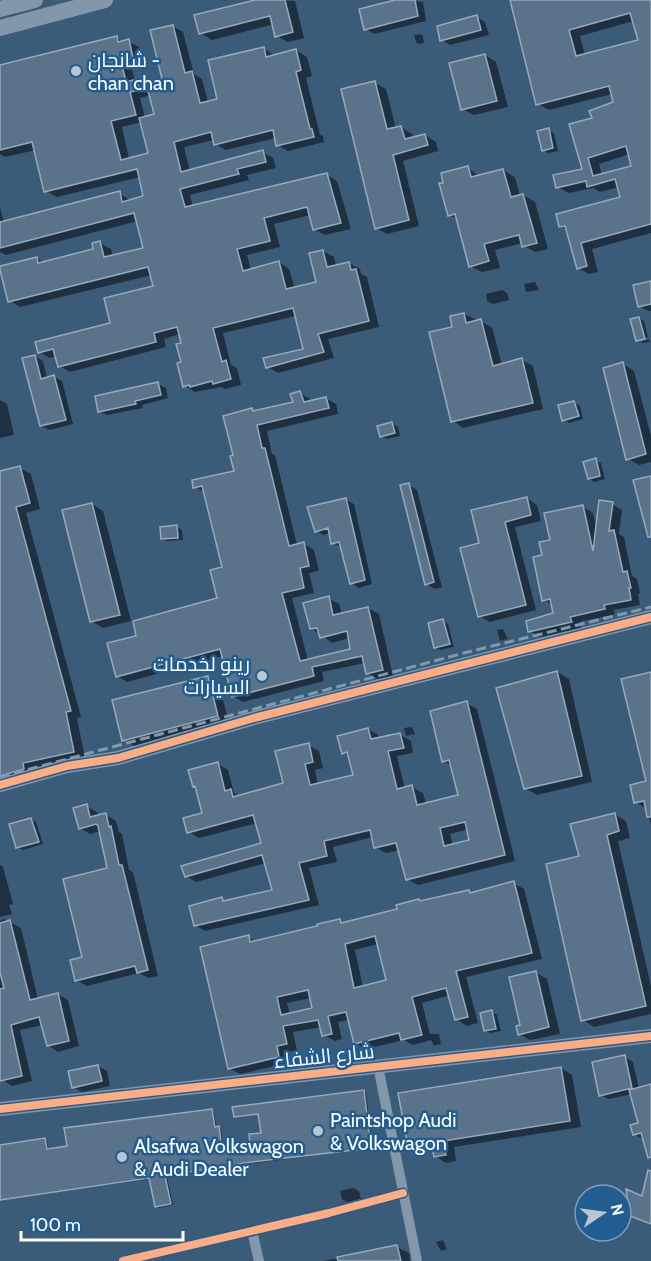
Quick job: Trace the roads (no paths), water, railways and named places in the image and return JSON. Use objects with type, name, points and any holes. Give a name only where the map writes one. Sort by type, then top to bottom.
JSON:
[{"type":"main road","points":[[0,9],[35,0]]},
{"type":"main road","points":[[0,28],[105,0]]},
{"type":"street","points":[[0,785],[67,766],[118,758],[254,718],[651,617]]},
{"type":"street","name":"شارع الشفاء","points":[[0,1109],[651,1036]]},
{"type":"street","points":[[378,1066],[417,1261]]},
{"type":"street","points":[[123,1261],[159,1257],[404,1193]]},
{"type":"street","points":[[252,1231],[259,1261]]},
{"type":"railway","points":[[0,777],[464,653],[651,607]]},
{"type":"place","name":"شانجان - chan chan","points":[[76,71]]},
{"type":"place","name":"رينو لخدمات السيارات","points":[[262,676]]},
{"type":"place","name":"Paintshop Audi & Volkswagon","points":[[318,1131]]},
{"type":"place","name":"Alsafwa Volkswagon & Audi Dealer","points":[[122,1157]]}]
